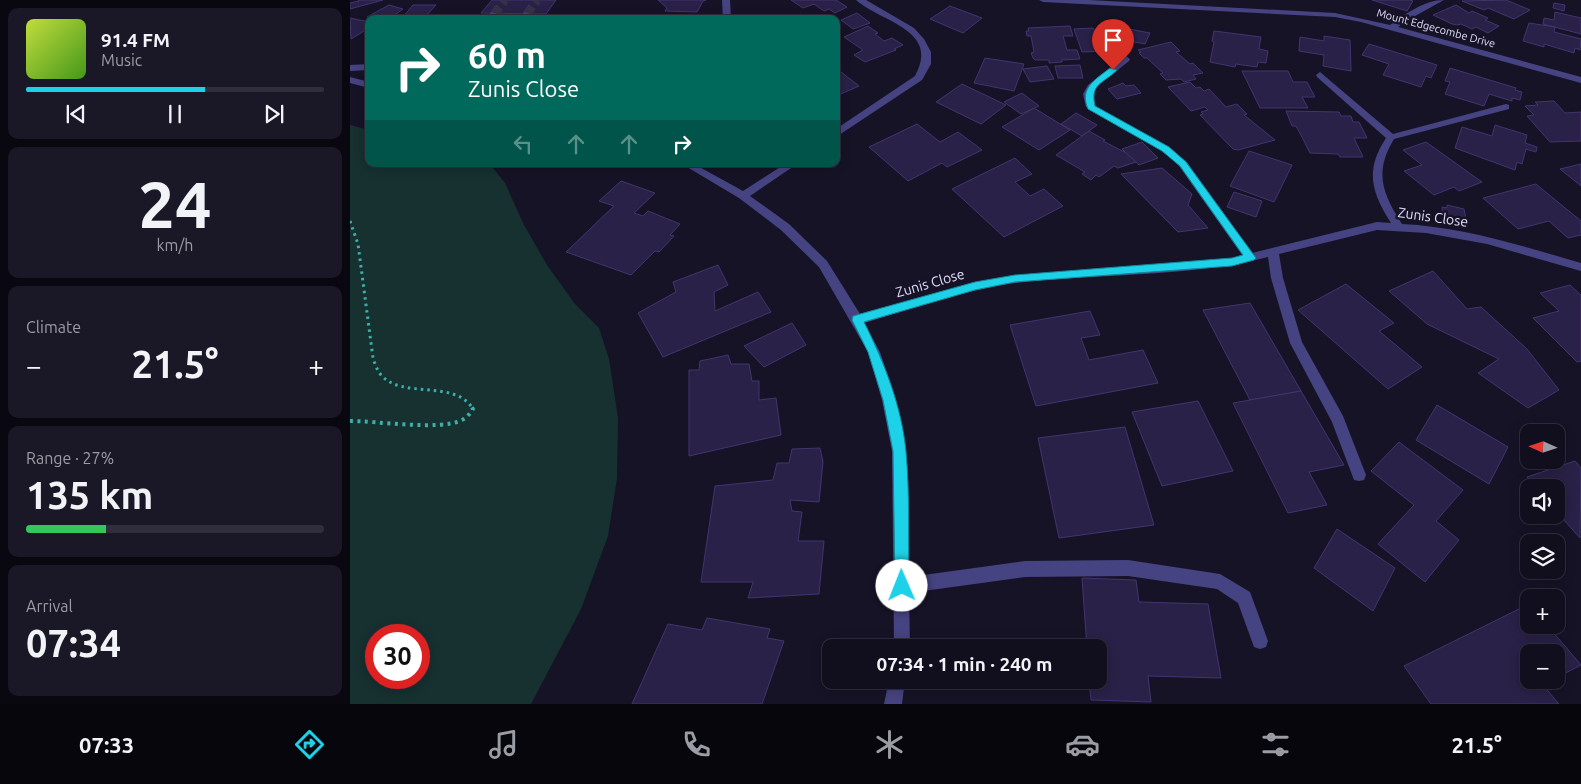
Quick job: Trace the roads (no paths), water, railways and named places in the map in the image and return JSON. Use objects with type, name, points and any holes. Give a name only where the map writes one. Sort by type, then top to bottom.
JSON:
[{"type":"street","points":[[726,0],[727,15]]},
{"type":"street","points":[[840,131],[919,78],[927,62],[927,50],[922,40],[913,31],[860,0]]},
{"type":"street","name":"Mount Edgecombe Drive","points":[[1043,0],[1177,3],[1335,15],[1392,28],[1581,80]]},
{"type":"street","points":[[1239,0],[1245,9]]},
{"type":"street","points":[[1392,28],[1403,19],[1440,0]]},
{"type":"street","points":[[1126,59],[1091,87],[1088,94],[1091,107],[1166,149],[1183,164],[1250,258]]},
{"type":"street","points":[[350,68],[365,67]]},
{"type":"street","points":[[1320,75],[1391,136]]},
{"type":"street","points":[[350,80],[365,84]]},
{"type":"street","points":[[1398,226],[1380,193],[1375,170],[1384,146],[1391,136],[1456,121],[1506,106]]},
{"type":"street","points":[[692,167],[743,196],[786,228],[823,264],[874,352],[889,400],[900,451],[902,639]]},
{"type":"street","points":[[743,196],[787,167]]},
{"type":"street","name":"Zunis Close","points":[[857,320],[975,286],[1015,278],[1232,262],[1376,226],[1426,229],[1487,240],[1581,267]]},
{"type":"street","points":[[1273,253],[1277,278],[1296,343],[1338,420],[1359,475]]},
{"type":"street","points":[[902,586],[1025,569],[1128,568],[1220,582],[1244,598],[1260,641]]},
{"type":"street","points":[[893,704],[895,689]]},
{"type":"tunnel","points":[[494,14],[505,0]]},
{"type":"tunnel","points":[[527,14],[537,0]]}]
